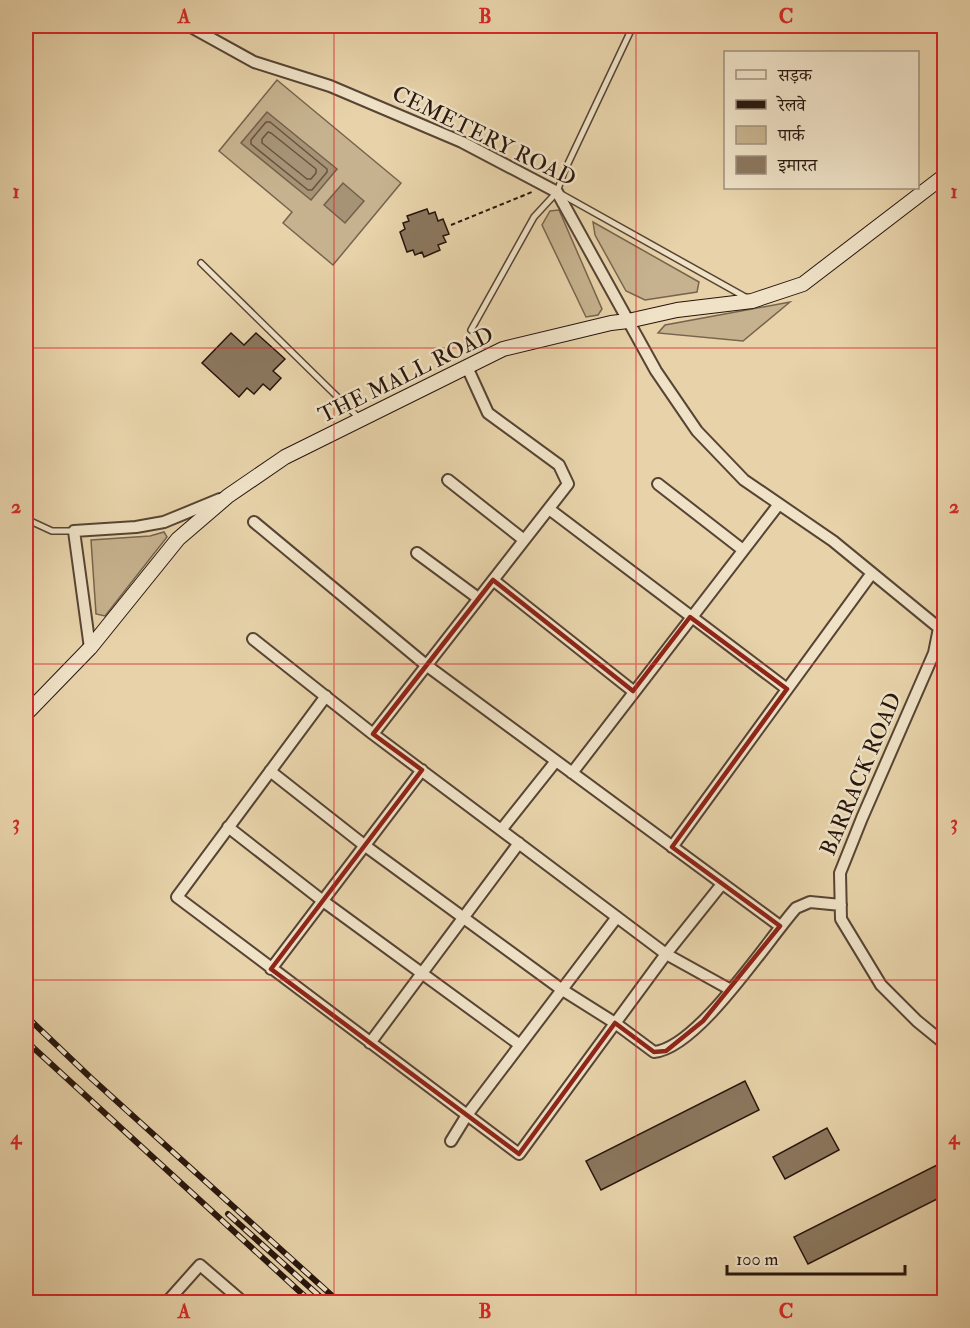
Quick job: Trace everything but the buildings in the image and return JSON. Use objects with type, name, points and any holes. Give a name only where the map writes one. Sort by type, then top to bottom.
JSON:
[{"type":"street","name":"CEMETERY ROAD","points":[[189,26],[254,62],[330,86],[462,142],[557,192]]},
{"type":"street","name":"THE MALL ROAD","points":[[26,714],[90,648],[178,539],[228,496],[285,457],[503,350],[611,323],[677,310],[752,301],[803,284],[945,176]]},
{"type":"street","points":[[557,192],[656,371],[697,431],[744,480],[833,541],[942,630]]},
{"type":"street","points":[[374,734],[568,484],[558,465],[488,413],[467,367]]},
{"type":"street","points":[[447,480],[524,540]]},
{"type":"street","points":[[658,484],[742,550]]},
{"type":"street","points":[[90,648],[74,531],[164,522],[228,496]]},
{"type":"street","points":[[572,772],[779,504]]},
{"type":"street","points":[[549,509],[787,689]]},
{"type":"street","points":[[254,522],[426,665],[780,926]]},
{"type":"street","points":[[417,553],[478,598]]},
{"type":"street","points":[[672,847],[872,573]]},
{"type":"street","points":[[493,580],[633,691]]},
{"type":"street","name":"BARRACK ROAD","points":[[942,630],[840,873],[841,919],[881,985],[917,1021],[945,1043]]},
{"type":"street","points":[[253,639],[374,734],[666,954],[731,990]]},
{"type":"street","points":[[326,696],[177,897],[519,1154],[666,954],[722,884]]},
{"type":"street","points":[[501,830],[556,761]]},
{"type":"street","points":[[271,969],[422,770]]},
{"type":"street","points":[[270,771],[364,845],[561,989],[615,1023],[654,1052],[666,1051],[703,1021],[731,990],[796,908],[810,902],[841,905]]},
{"type":"street","points":[[228,827],[323,901],[520,1045]]},
{"type":"street","points":[[370,1043],[519,843]]},
{"type":"street","points":[[451,1141],[467,1115],[617,917]]},
{"type":"street","points":[[167,1302],[200,1265],[243,1302]]},
{"type":"lane","points":[[471,330],[534,217],[557,192],[564,172],[633,26]]},
{"type":"lane","name":"CEMETERY ROAD","points":[[557,192],[752,301]]},
{"type":"lane","points":[[201,263],[361,420]]},
{"type":"lane","points":[[26,516],[34,523],[52,531],[74,531]]},
{"type":"path","points":[[451,225],[546,186]]},
{"type":"highlighted area","points":[[493,580],[633,691],[690,617],[787,689],[672,847],[780,926],[703,1021],[666,1051],[654,1052],[615,1023],[519,1154],[271,969],[422,770],[373,734]]},
{"type":"green space","points":[[277,80],[401,183],[333,265],[283,223],[292,212],[219,151]]},
{"type":"green space","points":[[559,210],[602,309],[598,315],[586,317],[542,225],[550,211]]},
{"type":"green space","points":[[593,222],[699,282],[697,292],[645,300],[626,291],[595,235]]},
{"type":"green space","points":[[790,302],[743,341],[658,333],[665,325]]},
{"type":"green space","points":[[164,532],[167,537],[105,616],[96,614],[91,540],[150,536]]},
{"type":"water","points":[[267,112],[337,169],[311,200],[241,143]]},
{"type":"water","points":[[343,183],[364,201],[345,223],[324,205]]},
{"type":"railway","points":[[26,1016],[91,1078],[339,1302]]},
{"type":"railway","points":[[26,1041],[311,1302]]},
{"type":"railway","points":[[228,1214],[326,1302]]}]
